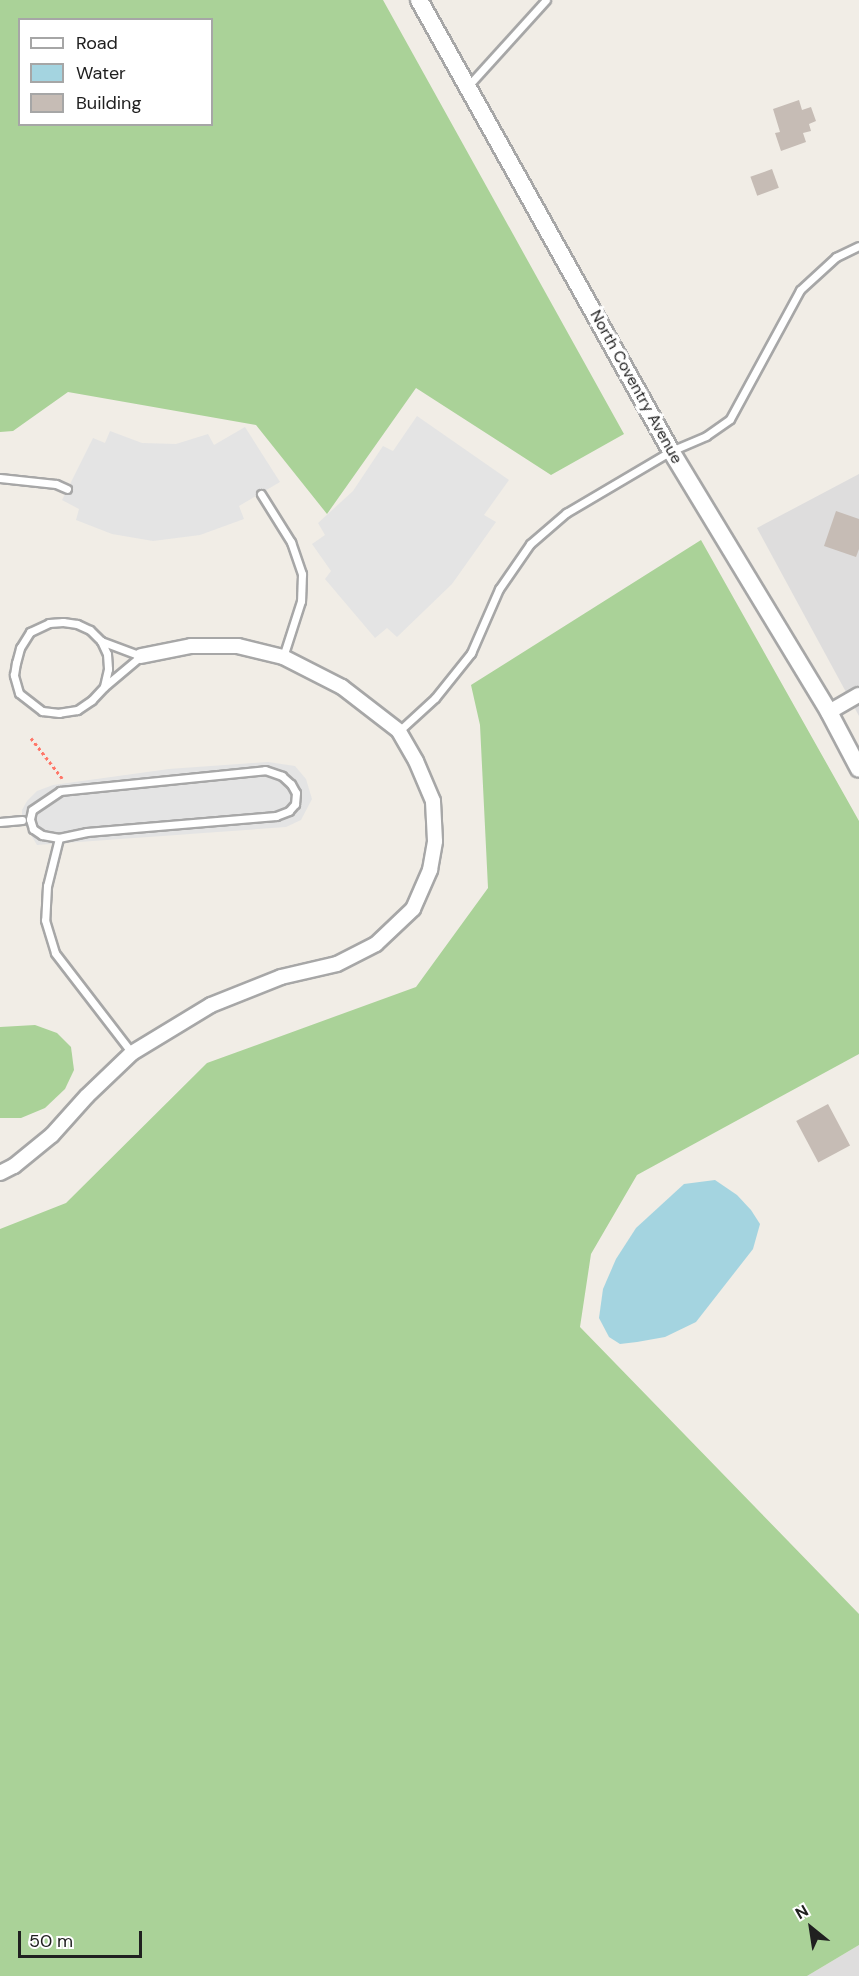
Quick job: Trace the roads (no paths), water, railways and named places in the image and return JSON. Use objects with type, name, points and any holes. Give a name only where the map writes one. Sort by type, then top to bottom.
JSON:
[{"type":"street","name":"North Coventry Avenue","points":[[419,0],[671,451],[829,712],[859,769]]},
{"type":"street","points":[[0,1173],[14,1166],[52,1135],[87,1096],[132,1053],[211,1005],[280,977],[337,964],[376,944],[413,909],[430,870],[435,842],[433,801],[416,761],[399,732],[342,687],[283,657],[237,646],[191,646],[141,656]]},
{"type":"street","points":[[829,712],[859,695]]},
{"type":"lane","points":[[468,86],[546,0]]},
{"type":"lane","points":[[399,732],[435,698],[471,653],[499,589],[530,544],[566,513],[671,451],[706,436],[730,419],[800,290],[836,257],[859,246]]},
{"type":"lane","points":[[0,478],[56,484],[67,489]]},
{"type":"lane","points":[[261,494],[291,542],[303,574],[300,601],[283,657]]},
{"type":"lane","points":[[100,641],[141,656],[92,700],[77,710],[42,711],[19,693],[14,675],[20,648],[30,632],[49,623],[77,624],[90,630],[100,641],[107,662],[104,687]]},
{"type":"lane","points":[[265,770],[282,776],[296,793],[295,804],[289,811],[276,816],[87,832],[59,838],[42,835],[33,828],[30,819],[32,810],[60,791],[265,770]]},
{"type":"lane","points":[[0,822],[22,820]]},
{"type":"lane","points":[[59,838],[47,886],[45,920],[55,953],[132,1053]]},
{"type":"water","points":[[715,1180],[737,1195],[760,1224],[753,1249],[696,1322],[665,1337],[620,1344],[609,1337],[599,1318],[603,1289],[616,1259],[636,1228],[684,1184]]}]
